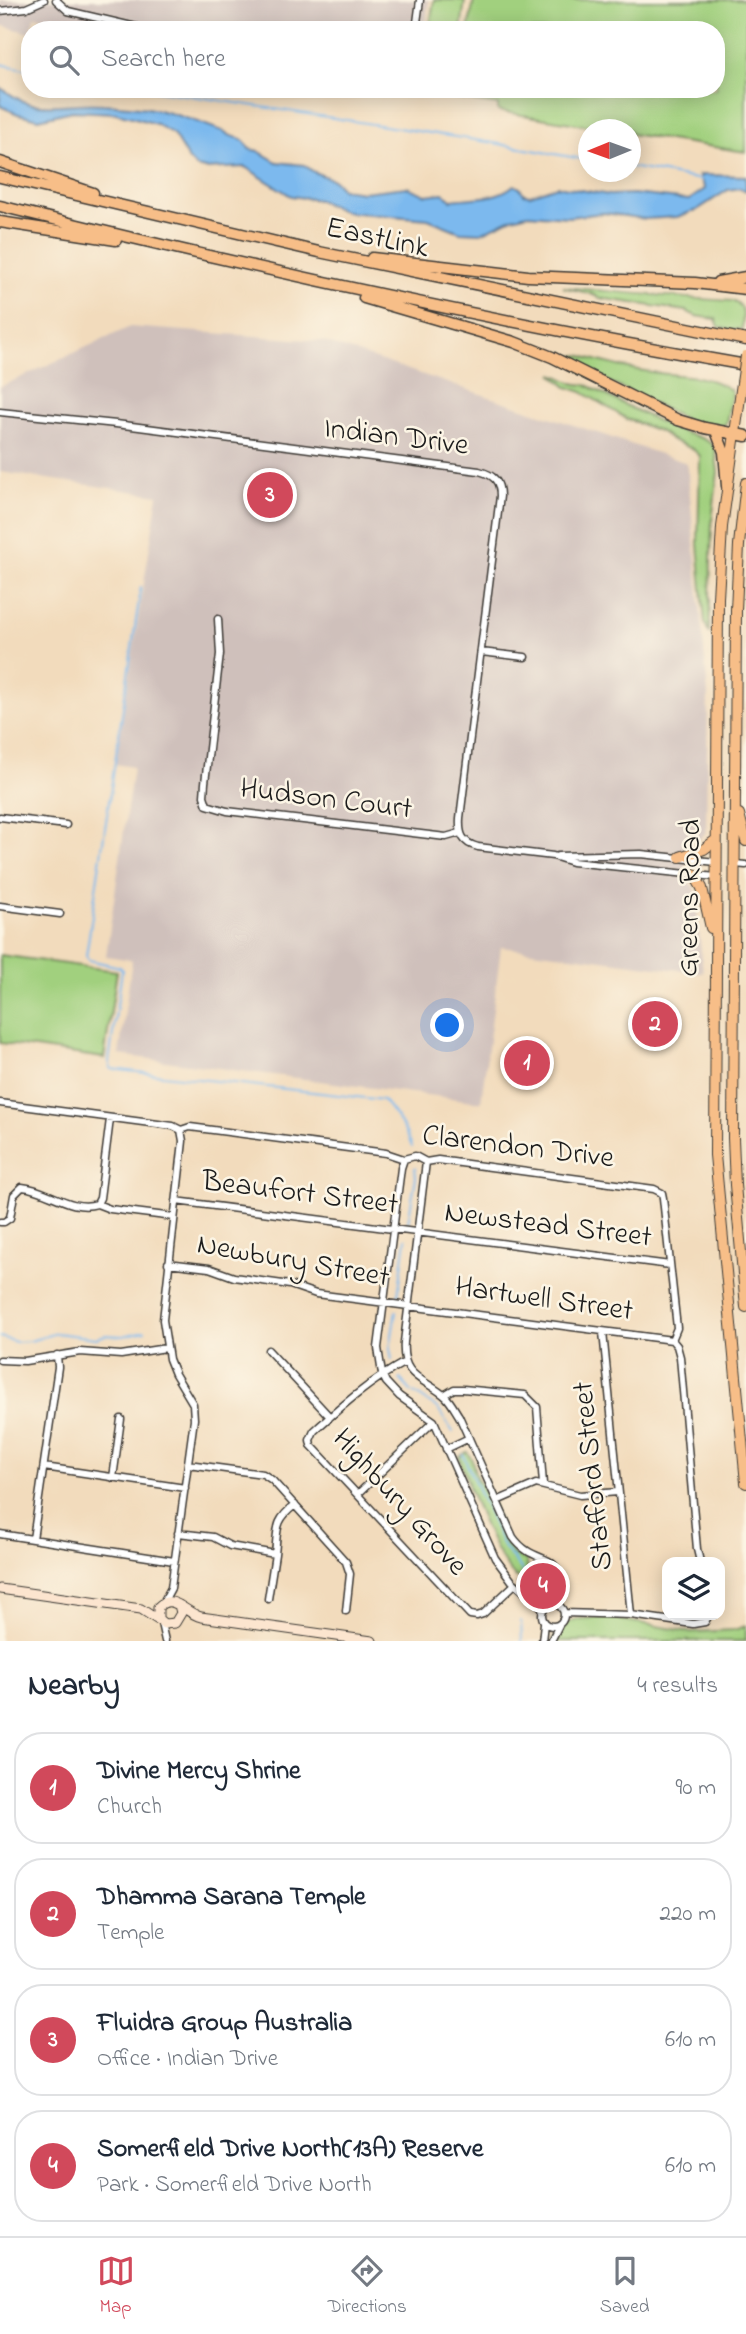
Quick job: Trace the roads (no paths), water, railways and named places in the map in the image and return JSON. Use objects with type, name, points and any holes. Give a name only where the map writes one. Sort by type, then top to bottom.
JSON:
[{"type":"highway","points":[[0,162],[159,215]]},
{"type":"highway","name":"EastLink","points":[[0,177],[319,252],[746,340]]},
{"type":"highway","name":"EastLink","points":[[0,205],[164,246],[520,324],[746,365]]},
{"type":"highway","points":[[0,222],[164,246]]},
{"type":"highway","points":[[319,252],[538,277],[695,283],[746,289]]},
{"type":"highway","points":[[243,264],[514,342],[566,364],[663,414],[689,424],[740,435]]},
{"type":"highway","points":[[695,283],[746,277]]},
{"type":"highway","points":[[716,431],[724,452],[727,486]]},
{"type":"main road","name":"Greens Road","points":[[746,356],[740,435],[727,486],[718,598],[715,946],[715,1155],[746,1483]]},
{"type":"main road","name":"Greens Road","points":[[746,483],[739,545],[737,599],[735,863],[739,880],[734,903],[733,1138],[746,1307]]},
{"type":"main road","points":[[735,786],[746,841]]},
{"type":"main road","points":[[680,857],[704,849],[716,840]]},
{"type":"main road","points":[[716,862],[735,863]]},
{"type":"main road","points":[[694,874],[702,888],[715,946]]},
{"type":"main road","points":[[716,877],[739,880]]},
{"type":"main road","points":[[734,903],[746,893]]},
{"type":"main road","points":[[723,1255],[731,1258],[741,1252]]},
{"type":"main road","points":[[0,1589],[141,1609],[167,1625],[201,1617]]},
{"type":"main road","points":[[161,1622],[156,1615],[162,1602]]},
{"type":"main road","points":[[141,1609],[162,1602],[177,1604],[201,1617],[372,1641]]},
{"type":"main road","points":[[174,1624],[181,1613],[177,1604]]},
{"type":"street","points":[[0,11],[26,8],[44,0]]},
{"type":"street","points":[[57,0],[68,11],[111,21]]},
{"type":"street","points":[[418,21],[421,0]]},
{"type":"street","name":"Indian Drive","points":[[0,412],[116,424],[482,472],[494,476],[500,485],[500,496],[460,834]]},
{"type":"street","name":"Hudson Court","points":[[218,619],[220,654],[204,796],[207,805],[227,811],[446,837],[460,834]]},
{"type":"street","points":[[481,652],[525,657]]},
{"type":"street","points":[[0,817],[66,825]]},
{"type":"street","points":[[460,834],[469,845],[553,856],[641,854],[716,862]]},
{"type":"street","points":[[553,856],[572,862],[716,877]]},
{"type":"street","points":[[735,863],[746,865]]},
{"type":"street","points":[[0,906],[60,914]]},
{"type":"street","name":"Clarendon Drive","points":[[0,1103],[173,1126],[181,1130],[190,1127],[386,1153],[404,1159],[415,1156],[426,1162],[438,1160],[654,1189],[662,1193],[677,1328],[672,1340],[680,1357],[700,1557]]},
{"type":"street","points":[[97,1204],[110,1119]]},
{"type":"street","points":[[162,1602],[171,1588],[194,1419],[194,1408],[175,1374],[166,1348],[163,1320],[183,1141],[181,1130]]},
{"type":"street","points":[[404,1159],[378,1348],[382,1374],[399,1396],[433,1421],[495,1558],[515,1584],[544,1609]]},
{"type":"street","points":[[426,1162],[404,1342],[405,1362],[414,1376],[444,1395],[459,1416],[519,1546],[526,1552],[549,1560],[557,1567],[561,1585],[557,1605]]},
{"type":"street","points":[[0,1222],[10,1218],[14,1195],[22,1187],[38,1189],[64,1202],[89,1206],[97,1204],[110,1209],[174,1217]]},
{"type":"street","name":"Beaufort Street","points":[[176,1201],[419,1232]]},
{"type":"street","name":"Newstead Street","points":[[419,1232],[670,1265]]},
{"type":"street","name":"Newbury Street","points":[[168,1263],[209,1268],[234,1277],[290,1285],[316,1294],[409,1305]]},
{"type":"street","name":"Hartwell Street","points":[[409,1305],[672,1340]]},
{"type":"street","name":"Stafford Street","points":[[603,1332],[631,1615]]},
{"type":"street","points":[[0,1360],[25,1361],[80,1352],[121,1355],[166,1348]]},
{"type":"street","points":[[268,1350],[331,1417]]},
{"type":"street","points":[[33,1539],[58,1367],[57,1355]]},
{"type":"street","name":"Highbury Grove","points":[[405,1362],[382,1374],[359,1391],[311,1436],[312,1445],[470,1615],[483,1614],[515,1584]]},
{"type":"street","points":[[444,1395],[454,1389],[463,1389],[525,1395],[531,1399],[537,1407],[543,1484]]},
{"type":"street","points":[[113,1478],[121,1419]]},
{"type":"street","points":[[358,1494],[433,1421]]},
{"type":"street","points":[[446,1448],[469,1438]]},
{"type":"street","points":[[188,1464],[263,1474],[272,1480],[346,1562],[351,1574],[346,1611]]},
{"type":"street","points":[[44,1467],[185,1489]]},
{"type":"street","points":[[496,1501],[536,1484],[580,1495],[618,1492]]},
{"type":"street","points":[[268,1599],[279,1523],[282,1516],[296,1505]]},
{"type":"street","points":[[178,1533],[213,1537],[230,1546],[275,1554]]},
{"type":"street","points":[[0,1534],[174,1561]]},
{"type":"street","points":[[171,1588],[177,1604]]},
{"type":"street","points":[[548,1605],[557,1605],[564,1613],[564,1620],[545,1641],[542,1616],[544,1609],[548,1605]]},
{"type":"street","points":[[564,1613],[631,1615],[662,1620]]},
{"type":"street","points":[[665,1620],[693,1624],[706,1620]]},
{"type":"street","points":[[161,1622],[165,1640]]},
{"type":"street","points":[[544,1623],[551,1627],[559,1625]]},
{"type":"street","points":[[165,1640],[174,1624]]},
{"type":"water","points":[[0,88],[20,100],[37,105],[95,103],[175,114],[241,139],[249,149],[277,162],[304,165],[334,180],[342,189],[363,192],[407,187],[426,195],[443,193],[451,200],[492,196],[514,185],[524,194],[530,195],[557,186],[610,195],[633,194],[689,200],[705,189],[699,175],[746,176],[746,191],[740,188],[728,190],[697,210],[677,217],[646,219],[604,213],[568,217],[528,214],[512,218],[481,233],[460,232],[428,219],[346,212],[318,200],[291,196],[245,167],[196,167],[173,134],[156,124],[132,117],[116,113],[72,111],[39,119],[18,114],[0,106]]},
{"type":"waterway","points":[[0,64],[21,68]]},
{"type":"waterway","points":[[204,98],[578,158]]},
{"type":"waterway","points":[[641,169],[702,180]]},
{"type":"waterway","points":[[141,587],[86,956],[89,960],[120,967],[122,970],[109,1061],[111,1069],[383,1100],[400,1122],[412,1147]]},
{"type":"waterway","points":[[408,1222],[416,1177],[415,1168]]},
{"type":"waterway","points":[[398,1296],[406,1239]]},
{"type":"waterway","points":[[392,1360],[390,1348],[396,1311]]},
{"type":"waterway","points":[[0,1337],[16,1342],[56,1333],[96,1338],[145,1331]]},
{"type":"waterway","points":[[400,1379],[411,1391],[437,1408],[453,1432]]},
{"type":"waterway","points":[[463,1455],[504,1548],[525,1577]]},
{"type":"waterway","points":[[521,1621],[522,1641]]},
{"type":"place","name":"Fluidra Group Australia","points":[[270,495]]},
{"type":"place","name":"Dhamma Sarana Temple","points":[[655,1024]]},
{"type":"place","name":"Divine Mercy Shrine","points":[[527,1063]]},
{"type":"place","name":"Somerfield Drive North(13A) Reserve","points":[[543,1586]]}]
